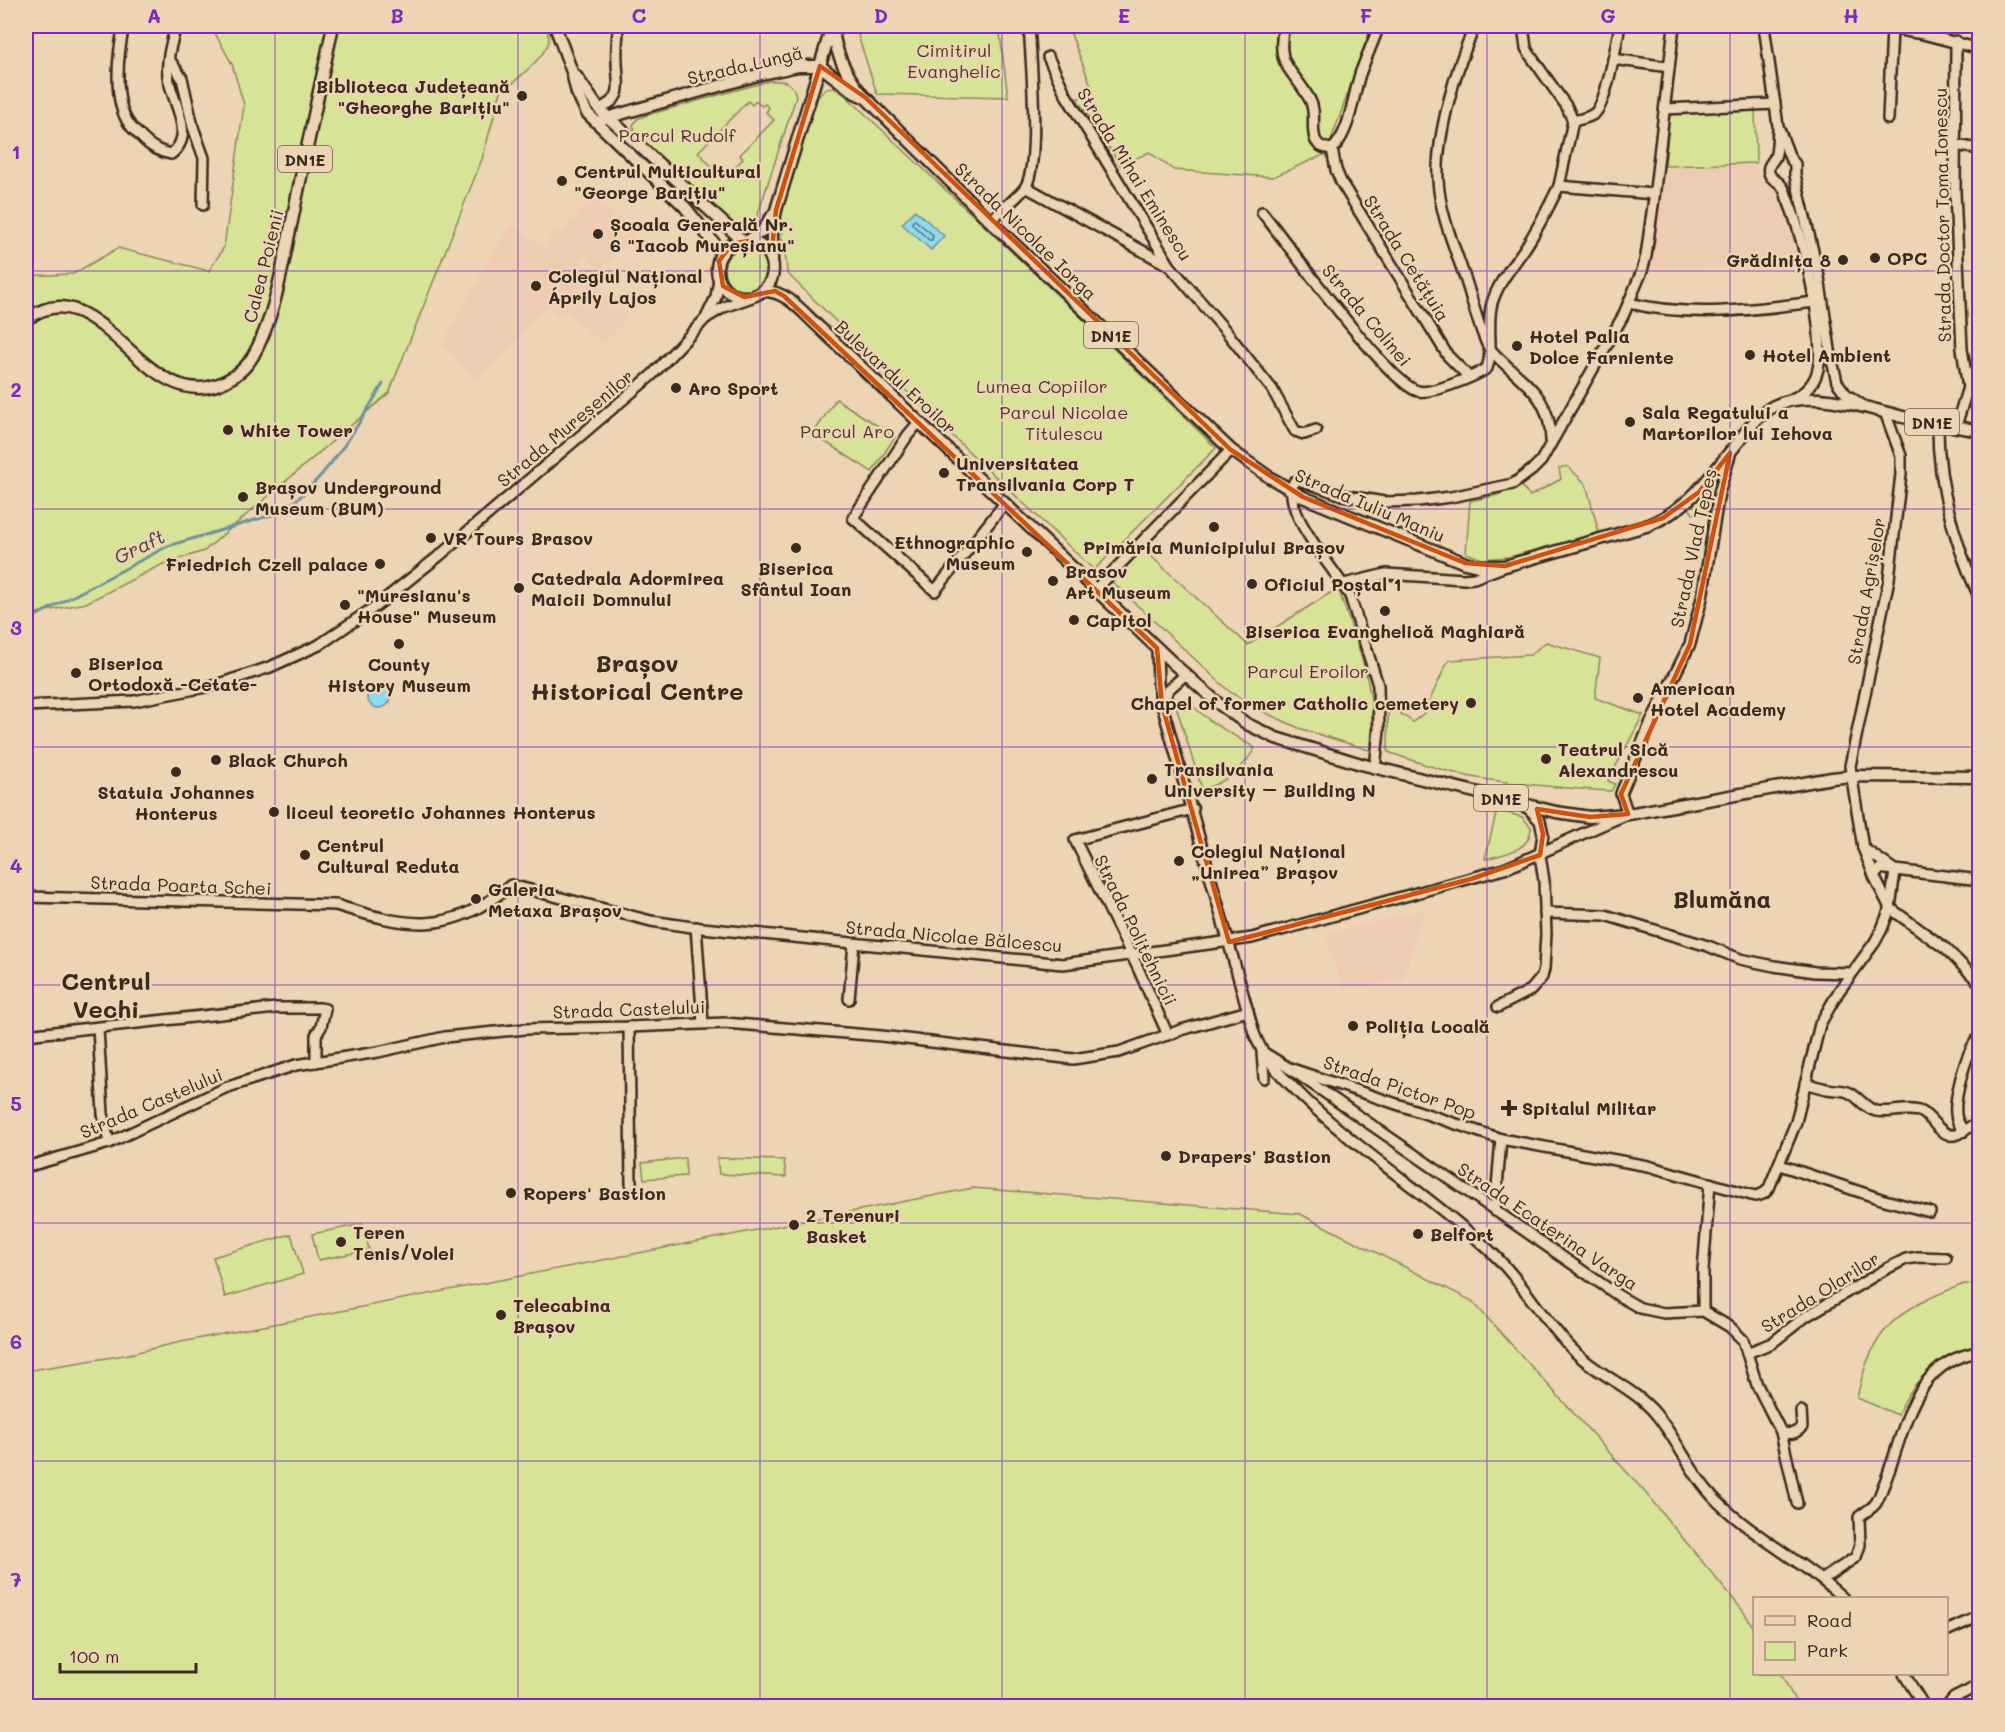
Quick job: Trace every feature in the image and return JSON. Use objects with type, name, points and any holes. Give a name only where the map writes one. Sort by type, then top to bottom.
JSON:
[{"type":"main road","name":"Calea Poienii","points":[[26,320],[32,315],[51,309],[65,308],[82,312],[107,329],[156,372],[177,384],[202,387],[217,385],[239,374],[253,356],[261,340],[276,292],[333,26]]},
{"type":"main road","points":[[555,26],[581,104],[596,123],[685,207],[722,253]]},
{"type":"main road","points":[[832,26],[837,52],[849,77],[866,98]]},
{"type":"main road","name":"Strada Lungă","points":[[596,123],[603,112],[638,110],[761,74],[798,66],[820,66],[832,26]]},
{"type":"main road","points":[[776,210],[768,225],[745,241],[732,244],[722,253],[717,270],[719,279],[729,292],[752,297],[763,291],[772,277],[772,232],[776,210],[820,66]]},
{"type":"main road","name":"Strada Nicolae Iorga","points":[[820,66],[855,93],[866,98],[990,221],[1231,450]]},
{"type":"main road","points":[[572,72],[603,112],[745,241],[763,247],[772,260]]},
{"type":"main road","points":[[616,142],[622,129],[638,110]]},
{"type":"main road","name":"Bulevardul Eroilor","points":[[763,291],[775,291],[784,296],[1157,648],[1219,704],[1247,724],[1300,747],[1375,768],[1556,812],[1590,817],[1628,814]]},
{"type":"main road","name":"Strada Iuliu Maniu","points":[[1231,450],[1303,497],[1465,563],[1505,566],[1646,526],[1663,518],[1683,506],[1699,492],[1765,412],[1784,402],[1811,399],[1839,401],[1938,424],[1980,431]]},
{"type":"main road","name":"DN1E","points":[[1628,814],[1832,778],[1852,776],[1980,777]]},
{"type":"street","points":[[124,26],[119,46],[118,75],[123,112],[129,124],[148,143],[161,153],[171,154],[180,144],[183,130],[168,76],[176,26]]},
{"type":"street","points":[[603,112],[618,93],[618,26]]},
{"type":"street","points":[[990,221],[1026,187],[1032,155],[1032,73],[1029,26]]},
{"type":"street","points":[[1284,26],[1281,56],[1288,71],[1311,101],[1314,136],[1317,143],[1324,149],[1332,149],[1336,146],[1344,131],[1360,75],[1379,26]]},
{"type":"street","points":[[1475,26],[1460,61],[1442,134],[1438,181],[1446,224],[1488,347],[1533,390],[1542,402],[1548,414],[1551,443]]},
{"type":"street","points":[[1488,347],[1491,305],[1500,282],[1523,251],[1559,186],[1573,121],[1567,107],[1526,48],[1523,26]]},
{"type":"street","points":[[1573,121],[1590,116],[1599,109],[1620,26]]},
{"type":"street","points":[[1375,768],[1379,729],[1378,685],[1350,596],[1344,584],[1298,520],[1291,490],[1294,482],[1299,480],[1342,495],[1384,502],[1418,501],[1451,497],[1513,484],[1541,461],[1639,282],[1646,256],[1674,26]]},
{"type":"street","points":[[1764,26],[1778,126],[1790,158],[1795,164],[1795,175],[1819,278],[1837,382],[1846,394],[1867,408]]},
{"type":"street","points":[[1876,26],[1956,41],[1980,49]]},
{"type":"street","points":[[1888,119],[1892,28]]},
{"type":"street","name":"Strada Doctor Toma Ionescu","points":[[1956,41],[1954,145],[1963,362],[1968,387]]},
{"type":"street","name":"Strada Mihai Eminescu","points":[[1048,57],[1066,95],[1170,266],[1272,389],[1295,430],[1304,434],[1316,430]]},
{"type":"street","points":[[169,59],[182,78],[193,127],[204,158],[203,205]]},
{"type":"street","points":[[1613,59],[1669,67]]},
{"type":"street","points":[[1665,109],[1775,104]]},
{"type":"street","points":[[1775,158],[1778,126]]},
{"type":"street","points":[[1954,145],[1980,149]]},
{"type":"street","name":"Strada Cetățuia","points":[[1332,149],[1341,182],[1448,356],[1468,376]]},
{"type":"street","points":[[1790,158],[1782,156],[1775,158],[1769,165],[1769,173],[1772,179],[1780,183],[1790,181],[1795,175]]},
{"type":"street","points":[[1780,183],[1790,204],[1799,237],[1814,302],[1818,340],[1818,370],[1809,387],[1797,397],[1784,402]]},
{"type":"street","points":[[1559,186],[1654,194]]},
{"type":"street","points":[[1026,187],[1170,266]]},
{"type":"street","name":"Strada Colinei","points":[[1262,212],[1371,350],[1408,387],[1419,392],[1429,391],[1486,368],[1490,359],[1488,347]]},
{"type":"street","name":"Strada Mureșenilor","points":[[706,318],[716,297],[719,279]]},
{"type":"street","name":"Strada Mureșenilor","points":[[26,706],[134,701],[216,685],[270,667],[319,645],[347,627],[439,556],[652,375],[706,318],[724,307],[752,297]]},
{"type":"street","points":[[1629,303],[1660,309],[1708,312],[1765,309],[1814,302]]},
{"type":"street","points":[[1963,362],[1968,364],[1978,362]]},
{"type":"street","points":[[1956,426],[1978,362]]},
{"type":"street","name":"Strada Agrișelor","points":[[1886,412],[1901,456],[1901,474],[1888,579],[1850,766],[1863,848],[1890,908]]},
{"type":"street","points":[[919,422],[853,518],[935,591],[1005,503]]},
{"type":"street","points":[[1938,424],[1947,504],[1967,571],[1980,599]]},
{"type":"street","points":[[1096,589],[1231,450]]},
{"type":"street","name":"Strada Vlad Țepeș","points":[[1628,814],[1622,791],[1650,724],[1692,636],[1702,598],[1719,493],[1730,453]]},
{"type":"street","name":"Strada Iuliu Maniu","points":[[1344,584],[1386,574],[1474,578],[1505,566]]},
{"type":"street","points":[[1157,648],[1158,684],[1162,705],[1248,1011],[1262,1050],[1276,1070],[1338,1130],[1490,1251],[1527,1292],[1573,1351],[1654,1412],[1700,1484],[1718,1502],[1743,1524],[1823,1580],[1841,1597]]},
{"type":"street","points":[[1162,705],[1168,690],[1186,674]]},
{"type":"street","points":[[1498,1006],[1531,990],[1542,977],[1545,957],[1544,881],[1540,855],[1543,834],[1540,820],[1529,809],[1510,801]]},
{"type":"street","name":"Strada Politehnicii","points":[[1168,1035],[1075,840],[1193,809]]},
{"type":"street","name":"Strada Nicolae Bălcescu","points":[[511,885],[651,921],[854,944],[1063,964],[1252,938],[1503,869],[1540,855],[1579,833],[1628,814]]},
{"type":"street","points":[[1863,848],[1895,871]]},
{"type":"street","points":[[1874,876],[1881,868],[1980,880]]},
{"type":"street","points":[[1895,871],[1890,908],[1875,942],[1852,973],[1820,1024],[1796,1122],[1780,1165],[1930,1212]]},
{"type":"street","name":"Strada Poarta Schei","points":[[26,897],[336,905],[367,915],[415,923],[435,923],[455,919],[472,911],[511,885]]},
{"type":"street","points":[[1890,908],[1946,949],[1980,983]]},
{"type":"street","points":[[1545,913],[1605,915],[1708,946],[1740,959],[1815,972],[1852,973]]},
{"type":"street","points":[[696,927],[702,1023]]},
{"type":"street","points":[[849,999],[854,944]]},
{"type":"street","points":[[26,1035],[276,1008],[325,1009],[316,1035],[316,1062]]},
{"type":"street","name":"Strada Castelului","points":[[26,1167],[109,1143],[225,1088],[296,1065],[378,1052],[445,1037],[546,1028],[629,1028],[702,1023],[747,1024],[881,1036],[1072,1059],[1119,1052],[1248,1011]]},
{"type":"street","points":[[98,1028],[104,1114],[109,1143]]},
{"type":"street","points":[[629,1028],[631,1184]]},
{"type":"street","points":[[1964,1131],[1956,1115],[1956,1099],[1967,1059],[1974,1041],[1980,1037]]},
{"type":"street","points":[[1262,1050],[1264,1078]]},
{"type":"street","name":"Strada Ecaterina Varga","points":[[1262,1050],[1619,1296],[1640,1308],[1664,1313],[1703,1311]]},
{"type":"street","name":"Strada Pictor Pop","points":[[1289,1068],[1501,1139],[1648,1166],[1755,1196],[1766,1193],[1780,1165]]},
{"type":"street","points":[[1805,1083],[1829,1090],[1848,1092],[1862,1105],[1876,1111],[1921,1112],[1942,1131],[1951,1135],[1958,1135],[1969,1126],[1980,1124]]},
{"type":"street","points":[[1494,1211],[1501,1139]]},
{"type":"street","points":[[1710,1183],[1702,1271],[1703,1311],[1730,1327],[1743,1340],[1756,1385],[1781,1432],[1797,1503]]},
{"type":"street","name":"Strada Olarilor","points":[[1747,1353],[1772,1343],[1805,1317],[1886,1269],[1919,1257],[1946,1258]]},
{"type":"street","points":[[1823,1580],[1856,1557],[1859,1552],[1858,1517],[1877,1502],[1909,1411],[1924,1385],[1938,1370],[1952,1360],[1980,1352]]},
{"type":"street","points":[[1781,1432],[1791,1434],[1802,1428],[1801,1411]]},
{"type":"street","points":[[1948,1631],[1980,1616]]},
{"type":"street","points":[[1905,1675],[1924,1707]]},
{"type":"street","points":[[1947,1707],[1954,1698],[1980,1685]]},
{"type":"highlighted area","points":[[820,66],[866,98],[1231,450],[1303,497],[1465,563],[1505,566],[1663,518],[1699,492],[1730,453],[1690,644],[1621,794],[1628,814],[1590,817],[1537,809],[1543,834],[1540,855],[1471,879],[1229,942],[1162,705],[1157,648],[784,296],[775,291],[744,297],[723,286],[719,261],[732,244],[748,241],[772,249],[776,210]]},
{"type":"shaded area","points":[[1756,163],[1763,185],[1777,187],[1799,263],[1739,268],[1645,267],[1665,166]]},
{"type":"shaded area","name":"Colegiul Național Áprily Lajos","points":[[594,196],[635,235],[600,271],[584,255],[577,266],[629,317],[603,344],[566,311],[560,317],[548,307],[478,381],[442,343],[510,224],[544,247],[557,229],[561,232]]},
{"type":"shaded area","points":[[1425,910],[1402,981],[1342,989],[1325,934]]},
{"type":"green space","points":[[211,26],[545,26],[549,39],[540,57],[528,69],[512,84],[505,82],[503,84],[482,159],[389,393],[204,551],[163,564],[86,603],[26,615],[26,354],[29,345],[26,335],[26,276],[73,274],[118,248],[209,271],[224,247],[244,105],[232,64]]},
{"type":"green space","name":"Cimitirul Evanghelic","points":[[855,26],[999,26],[1008,97],[877,94]]},
{"type":"green space","points":[[1068,26],[1372,26],[1326,154],[1273,177],[1174,170],[1149,152],[1121,166],[1077,99],[1093,91]]},
{"type":"green space","name":"Parcul Rudolf","points":[[769,81],[783,81],[790,85],[796,97],[756,220],[738,224],[730,222],[636,133],[633,125],[637,119]],"holes":[[[748,101],[752,105],[756,101],[762,106],[765,104],[769,108],[766,112],[774,120],[740,155],[743,159],[726,176],[722,172],[719,174],[698,152]]]},
{"type":"green space","name":"Parcul Nicolae Titulescu","points":[[834,88],[845,95],[1103,338],[1216,448],[1094,570],[942,426],[787,273],[779,214],[818,97],[825,89]]},
{"type":"green space","points":[[1755,109],[1756,163],[1665,166],[1670,112]]},
{"type":"green space","points":[[746,248],[761,255],[768,270],[761,285],[746,292],[731,285],[724,270],[731,255]]},
{"type":"green space","name":"Parcul Aro","points":[[836,399],[895,437],[872,472],[813,434]]},
{"type":"green space","points":[[1567,466],[1586,484],[1599,533],[1509,557],[1482,559],[1466,553],[1470,501],[1498,495],[1520,485],[1530,496],[1561,479],[1559,468]]},
{"type":"green space","points":[[1715,480],[1712,509],[1693,514],[1689,508]]},
{"type":"green space","name":"Parcul Eroilor","points":[[1142,548],[1248,645],[1338,588],[1369,686],[1372,706],[1372,751],[1299,728],[1266,713],[1230,692],[1109,579]]},
{"type":"green space","points":[[1546,642],[1600,658],[1595,698],[1643,715],[1608,781],[1615,784],[1611,791],[1477,778],[1443,770],[1388,752],[1388,705],[1413,722],[1424,713],[1450,660],[1530,655]]},
{"type":"green space","points":[[1185,700],[1213,723],[1255,748],[1233,774],[1202,789],[1175,703]]},
{"type":"green space","points":[[1497,810],[1522,817],[1531,827],[1530,835],[1515,850],[1485,859]]},
{"type":"green space","points":[[685,1158],[686,1176],[644,1179],[642,1163]]},
{"type":"green space","points":[[717,1158],[784,1160],[786,1177],[719,1174]]},
{"type":"green space","points":[[973,1188],[1300,1214],[1472,1301],[1643,1490],[1743,1611],[1753,1626],[1753,1675],[1782,1675],[1798,1706],[26,1706],[26,1371],[125,1355],[176,1343]]},
{"type":"green space","name":"Teren Tenis/Volei","points":[[363,1224],[369,1250],[318,1260],[312,1234]]},
{"type":"green space","points":[[291,1234],[303,1274],[225,1297],[213,1257]]},
{"type":"green space","points":[[1964,1284],[1979,1285],[1979,1354],[1946,1362],[1927,1372],[1910,1392],[1898,1415],[1857,1398],[1871,1353],[1891,1323],[1922,1302]]},
{"type":"water","points":[[915,210],[944,236],[931,250],[902,224]]},
{"type":"water","points":[[379,684],[387,688],[391,696],[387,704],[379,708],[371,704],[367,696],[371,688]]},
{"type":"waterway","name":"Graft","points":[[283,510],[305,493],[332,462],[359,424],[383,384]]},
{"type":"waterway","name":"Graft","points":[[26,621],[168,546],[272,515]]},
{"type":"place","name":"Biblioteca Județeană \"Gheorghe Barițiu\"","points":[[522,96]]},
{"type":"place","name":"Centrul Multicultural \"George Barițiu\"","points":[[562,181]]},
{"type":"place","name":"Școala Generală Nr. 6 \"Iacob Mureșianu\"","points":[[598,234]]},
{"type":"place","name":"OPC","points":[[1875,258]]},
{"type":"place","name":"Grădinița 8","points":[[1843,260]]},
{"type":"place","name":"Colegiul Național Áprily Lajos","points":[[536,286]]},
{"type":"place","name":"Hotel Palia Dolce Farniente","points":[[1517,346]]},
{"type":"place","name":"Hotel Ambient","points":[[1750,355]]},
{"type":"place","name":"Aro Sport","points":[[676,388]]},
{"type":"place","name":"Sala Regatului a Martorilor lui Iehova","points":[[1630,422]]},
{"type":"place","name":"White Tower","points":[[228,430]]},
{"type":"place","name":"Universitatea Transilvania Corp T","points":[[944,473]]},
{"type":"place","name":"Brașov Underground Museum (BUM)","points":[[243,497]]},
{"type":"place","name":"Primăria Municipiului Brașov","points":[[1214,527]]},
{"type":"place","name":"VR Tours Brasov","points":[[431,538]]},
{"type":"place","name":"Biserica Sfântul Ioan","points":[[796,548]]},
{"type":"place","name":"Ethnographic Museum","points":[[1027,552]]},
{"type":"place","name":"Friedrich Czell palace","points":[[380,564]]},
{"type":"place","name":"Brasov Art Museum","points":[[1053,581]]},
{"type":"place","name":"Oficiul Poștal 1","points":[[1252,584]]},
{"type":"place","name":"Catedrala Adormirea Maicii Domnului","points":[[519,588]]},
{"type":"place","name":"\"Muresianu's House\" Museum","points":[[345,605]]},
{"type":"place","name":"Biserica Evanghelică Maghiară","points":[[1385,611]]},
{"type":"place","name":"Capitol","points":[[1074,620]]},
{"type":"place","name":"County History Museum","points":[[399,644]]},
{"type":"place","name":"Biserica Ortodoxă -Cetate-","points":[[76,673]]},
{"type":"place","name":"American Hotel Academy","points":[[1638,698]]},
{"type":"place","name":"Chapel of former Catholic cemetery","points":[[1471,703]]},
{"type":"place","name":"Teatrul Sică Alexandrescu","points":[[1546,759]]},
{"type":"place","name":"Black Church","points":[[216,760]]},
{"type":"place","name":"Statuia Johannes Honterus","points":[[176,772]]},
{"type":"place","name":"Transilvania University – Building N","points":[[1152,779]]},
{"type":"place","name":"liceul teoretic Johannes Honterus","points":[[274,812]]},
{"type":"place","name":"Centrul Cultural Reduta","points":[[305,855]]},
{"type":"place","name":"Colegiul Național „Unirea” Brașov","points":[[1179,861]]},
{"type":"place","name":"Galeria Metaxa Brașov","points":[[476,899]]},
{"type":"place","name":"Poliția Locală","points":[[1353,1026]]},
{"type":"place","name":"Spitalul Militar","points":[[1509,1108]]},
{"type":"place","name":"Drapers' Bastion","points":[[1166,1156]]},
{"type":"place","name":"Ropers' Bastion","points":[[511,1193]]},
{"type":"place","name":"2 Terenuri Basket","points":[[794,1225]]},
{"type":"place","name":"Belfort","points":[[1418,1234]]},
{"type":"place","name":"Teren Tenis/Volei","points":[[341,1242]]},
{"type":"place","name":"Telecabina Brașov","points":[[501,1315]]},
{"type":"district","name":"Brașov Historical Centre","points":[[637,676]]},
{"type":"district","name":"Blumăna","points":[[1722,898]]},
{"type":"district","name":"Centrul Vechi","points":[[106,994]]},
{"type":"park label","name":"Lumea Copiilor","points":[[1042,386]]}]
